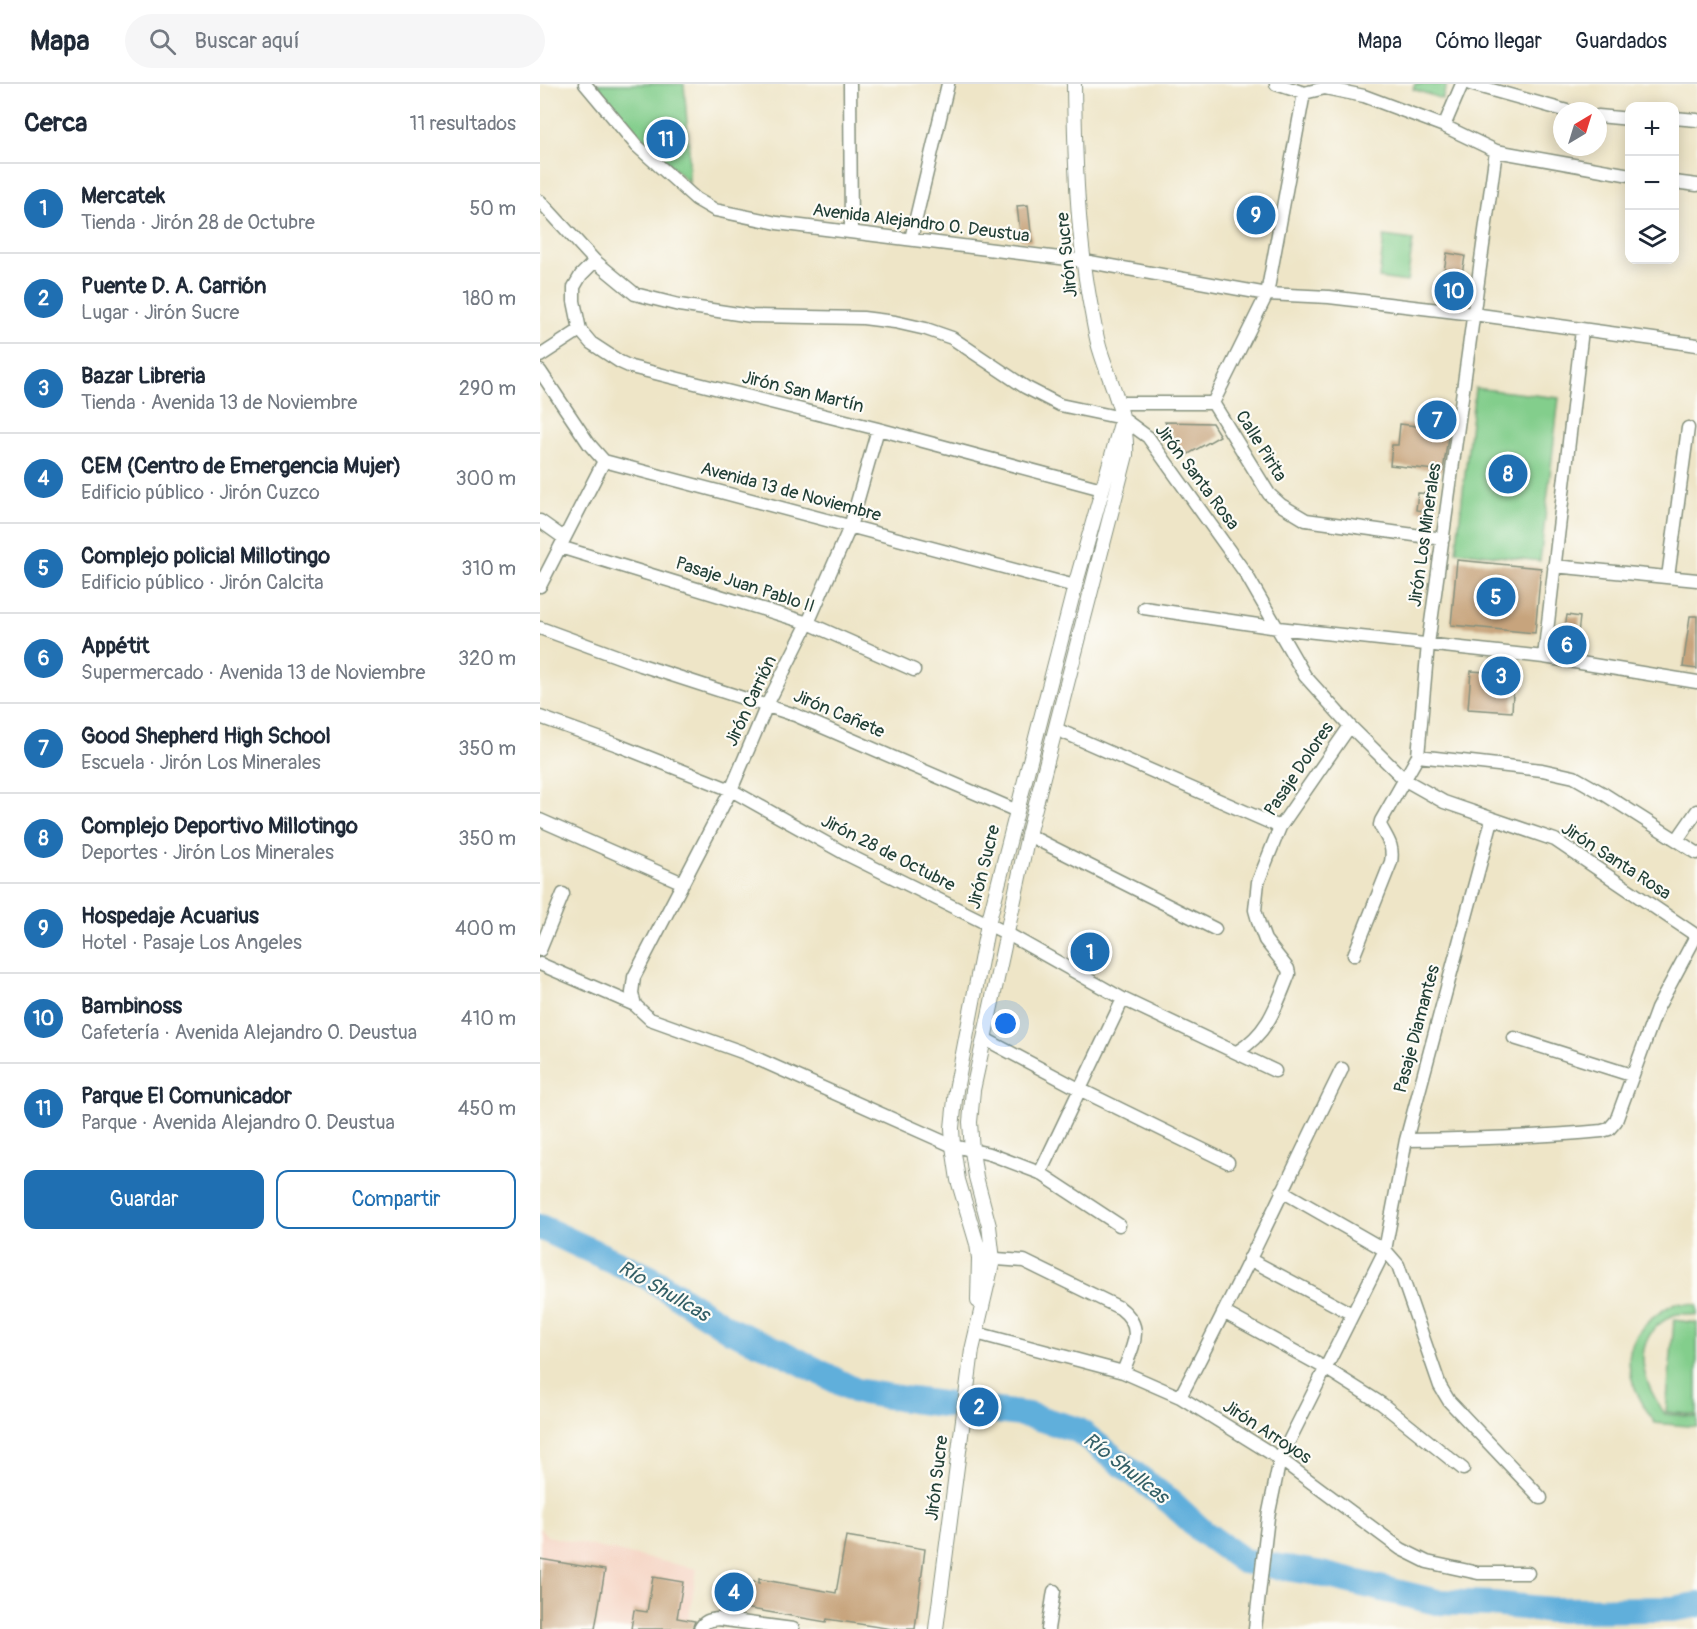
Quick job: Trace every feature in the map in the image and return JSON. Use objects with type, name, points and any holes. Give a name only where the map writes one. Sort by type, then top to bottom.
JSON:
[{"type":"street","name":"Avenida Alejandro O. Deustua","points":[[585,84],[637,146],[696,199],[715,210],[777,223],[1084,261],[1267,294],[1329,297],[1473,314],[1697,345]]},
{"type":"street","points":[[850,84],[851,232]]},
{"type":"street","points":[[911,239],[948,84]]},
{"type":"street","name":"Jirón Sucre","points":[[936,1629],[952,1492],[989,1226],[976,1177],[972,1151],[970,1122],[973,1090],[1028,835],[1126,455],[1127,437],[1119,403],[1100,351],[1084,261],[1075,149],[1074,84]]},
{"type":"street","points":[[1276,84],[1304,93],[1325,88],[1338,89],[1364,96],[1444,126],[1496,151],[1625,174]]},
{"type":"street","points":[[1444,126],[1462,84]]},
{"type":"street","points":[[1470,84],[1553,107]]},
{"type":"street","points":[[1213,403],[1267,294],[1304,93]]},
{"type":"street","points":[[1607,118],[1625,119]]},
{"type":"street","points":[[1679,118],[1697,120]]},
{"type":"street","name":"Jirón Los Minerales","points":[[1354,955],[1392,862],[1392,847],[1380,825],[1381,821],[1418,756],[1428,644],[1496,151]]},
{"type":"street","points":[[1679,183],[1697,185]]},
{"type":"street","name":"Jirón Santa Rosa","points":[[540,201],[595,261],[635,294],[679,305],[751,316],[863,318],[926,329],[951,338],[1025,387],[1060,405],[1122,418],[1148,437],[1246,574],[1305,676],[1350,726],[1405,780],[1444,802],[1555,840],[1696,936]]},
{"type":"street","points":[[540,356],[580,330],[574,301],[574,287],[580,275],[595,261]]},
{"type":"street","name":"Jirón San Martín","points":[[580,330],[591,343],[631,367],[878,429],[1102,489]]},
{"type":"street","points":[[1544,657],[1582,330]]},
{"type":"street","points":[[540,371],[589,444],[604,461],[540,586]]},
{"type":"street","name":"Calle Pirita","points":[[1119,403],[1213,403],[1269,494],[1292,513],[1306,520],[1443,540]]},
{"type":"street","name":"Jirón Sucre","points":[[986,1259],[958,1180],[952,1128],[956,1090],[988,924],[1075,586],[1122,418]]},
{"type":"street","points":[[1668,577],[1688,428]]},
{"type":"street","name":"Jirón Carrión","points":[[635,1005],[632,993],[634,977],[730,790],[767,705],[808,623],[850,526],[878,429]]},
{"type":"street","name":"Avenida 13 de Noviembre","points":[[604,461],[1075,586]]},
{"type":"street","name":"Pasaje Juan Pablo II","points":[[540,521],[562,542],[808,623],[914,670]]},
{"type":"street","points":[[1554,566],[1697,580]]},
{"type":"street","points":[[1144,608],[1278,628],[1544,657],[1697,682]]},
{"type":"street","name":"Jirón Cañete","points":[[540,628],[631,662],[767,705],[859,742],[1017,811]]},
{"type":"street","name":"Jirón 28 de Octubre","points":[[540,717],[730,790],[844,853],[1006,933],[1123,999],[1275,1071]]},
{"type":"street","name":"Pasaje Dolores","points":[[1237,1052],[1250,1044],[1264,1029],[1289,974],[1288,969],[1265,940],[1256,910],[1258,882],[1281,827],[1350,726]]},
{"type":"street","points":[[1056,729],[1281,827]]},
{"type":"street","points":[[1418,756],[1542,770],[1574,777],[1697,853]]},
{"type":"street","points":[[1677,840],[1697,811]]},
{"type":"street","points":[[540,820],[683,883]]},
{"type":"street","name":"Pasaje Diamantes","points":[[1255,1629],[1268,1517],[1280,1459],[1385,1250],[1406,1140],[1492,820]]},
{"type":"street","points":[[1028,835],[1215,929]]},
{"type":"street","points":[[540,950],[563,894]]},
{"type":"street","points":[[1406,1140],[1492,1139],[1609,1129],[1616,1121],[1657,1009],[1696,936]]},
{"type":"street","points":[[540,964],[635,1005],[650,1019],[742,1052],[953,1146],[990,1154],[1040,1173],[1119,1225]]},
{"type":"street","points":[[1040,1173],[1123,999]]},
{"type":"street","points":[[1514,1038],[1631,1075]]},
{"type":"street","points":[[985,1039],[1079,1089],[1228,1161]]},
{"type":"street","points":[[1180,1397],[1225,1313],[1342,1069]]},
{"type":"street","points":[[1282,1191],[1385,1250],[1401,1271],[1440,1386],[1449,1401],[1541,1498]]},
{"type":"street","points":[[986,1259],[1024,1261],[1120,1308],[1130,1316],[1136,1333],[1123,1372]]},
{"type":"street","points":[[1249,1259],[1352,1314]]},
{"type":"street","points":[[1225,1313],[1325,1368],[1382,1404],[1463,1469]]},
{"type":"street","name":"Jirón Arroyos","points":[[975,1332],[1123,1372],[1180,1397],[1280,1459],[1401,1550],[1420,1560],[1478,1573],[1528,1573]]},
{"type":"street","points":[[1048,1629],[1054,1592]]},
{"type":"street","points":[[704,1624],[732,1620],[793,1629]]},
{"type":"shaded area","points":[[1424,410],[1452,414],[1451,430],[1422,426]]},
{"type":"shaded area","points":[[540,1528],[547,1536],[697,1569],[687,1629],[540,1629]]},
{"type":"green space","points":[[597,84],[684,84],[689,183],[630,125]]},
{"type":"green space","points":[[1415,84],[1447,84],[1442,99],[1413,89]]},
{"type":"green space","points":[[1384,236],[1413,240],[1407,282],[1379,278]]},
{"type":"green space","points":[[1475,388],[1559,398],[1540,561],[1456,551]]},
{"type":"green space","points":[[1675,1303],[1697,1305],[1697,1316],[1675,1315],[1658,1325],[1649,1335],[1645,1346],[1644,1370],[1652,1392],[1665,1414],[1697,1417],[1697,1427],[1655,1423],[1643,1405],[1630,1371],[1629,1356],[1633,1342],[1642,1328],[1656,1315]]},
{"type":"green space","points":[[1674,1320],[1697,1323],[1697,1415],[1666,1412]]},
{"type":"building","points":[[1028,205],[1032,242],[1021,240],[1017,206]]},
{"type":"building","points":[[1447,253],[1465,256],[1459,292],[1452,297],[1440,295]]},
{"type":"building","points":[[1165,422],[1212,423],[1220,436],[1185,456]]},
{"type":"building","points":[[1400,424],[1449,430],[1443,471],[1390,465],[1392,445],[1398,445]]},
{"type":"building","points":[[1418,493],[1431,494],[1428,512],[1416,510]]},
{"type":"building","points":[[1457,560],[1541,568],[1535,633],[1451,625]]},
{"type":"building","points":[[1567,615],[1580,617],[1576,650],[1567,649],[1563,644]]},
{"type":"building","points":[[1690,616],[1697,616],[1697,669],[1683,667]]},
{"type":"building","points":[[1471,671],[1514,674],[1512,712],[1468,709]]},
{"type":"building","points":[[846,1536],[925,1549],[915,1629],[892,1629],[827,1619],[826,1622],[716,1603],[721,1575],[759,1583],[759,1579],[836,1593]]},
{"type":"building","points":[[540,1559],[605,1570],[595,1629],[540,1629]]},
{"type":"building","points":[[653,1577],[683,1582],[677,1618],[695,1621],[692,1629],[631,1629],[634,1610],[647,1612]]},
{"type":"waterway","name":"Río Shullcas","points":[[540,1227],[648,1277],[732,1331],[781,1352],[856,1391],[1028,1415],[1078,1430],[1172,1503],[1203,1532],[1243,1561],[1317,1573],[1437,1602],[1492,1604],[1551,1610],[1673,1609],[1697,1605]]},
{"type":"place","name":"Parque El Comunicador","points":[[666,139]]},
{"type":"place","name":"Hospedaje Acuarius","points":[[1256,215]]},
{"type":"place","name":"Bambinoss","points":[[1454,291]]},
{"type":"place","name":"Good Shepherd High School","points":[[1437,420]]},
{"type":"place","name":"Complejo Deportivo Millotingo","points":[[1508,474]]},
{"type":"place","name":"Complejo policial Millotingo","points":[[1496,597]]},
{"type":"place","name":"Appétit","points":[[1567,645]]},
{"type":"place","name":"Bazar Libreria","points":[[1501,676]]},
{"type":"place","name":"Mercatek","points":[[1090,952]]},
{"type":"place","name":"Puente D. A. Carrión","points":[[979,1407]]},
{"type":"place","name":"CEM (Centro de Emergencia Mujer)","points":[[734,1592]]}]
